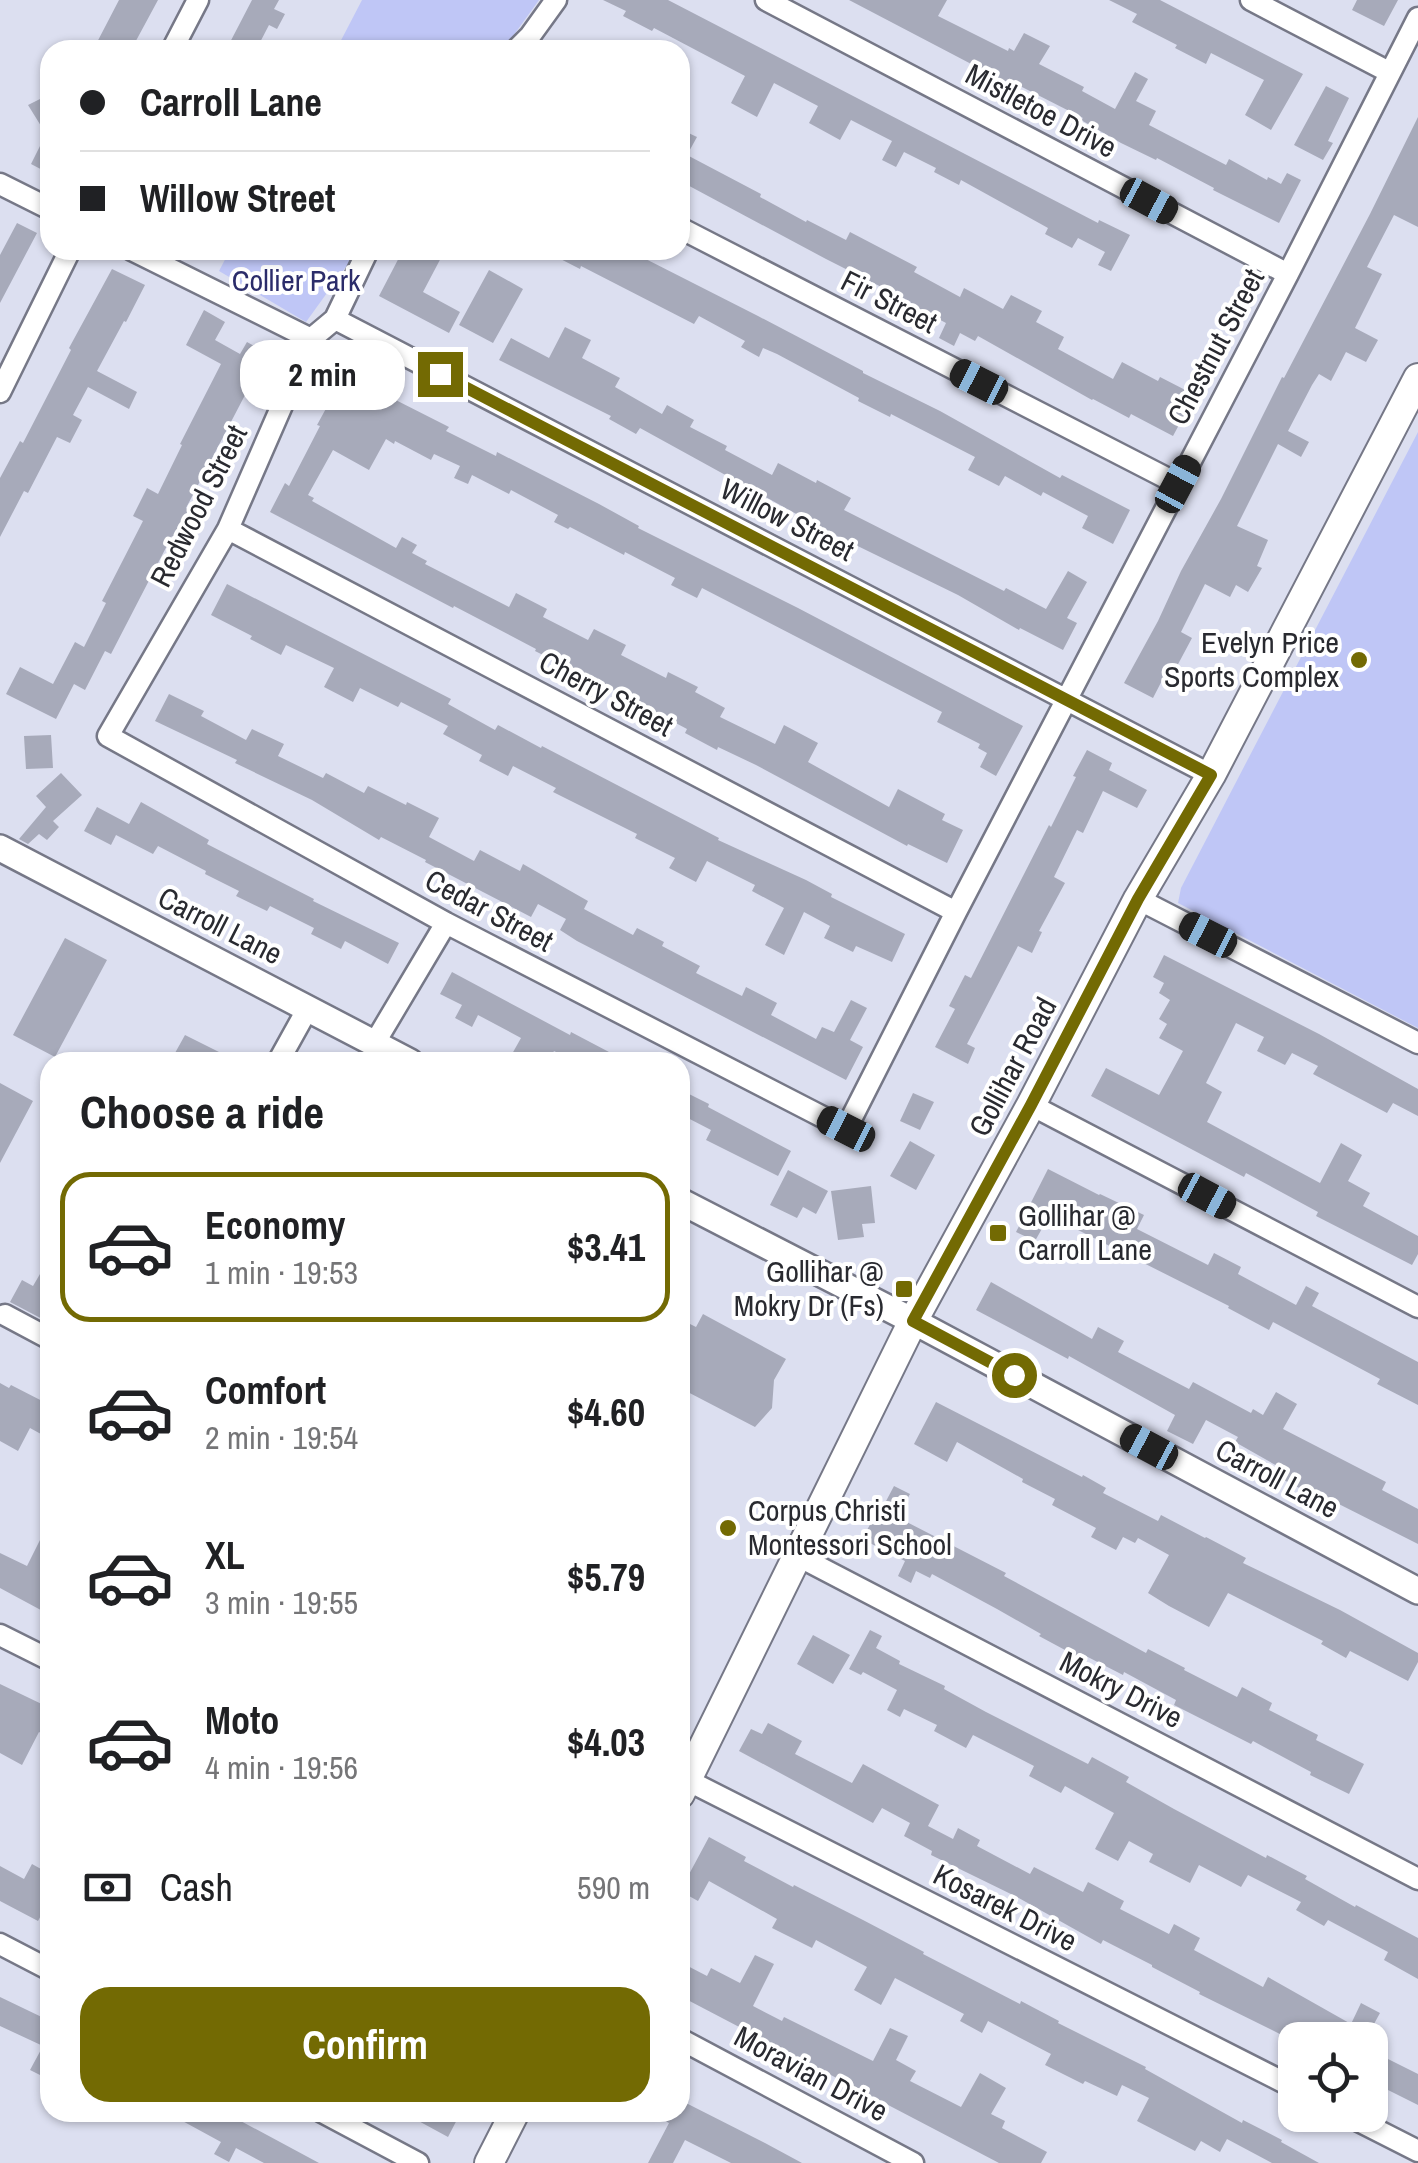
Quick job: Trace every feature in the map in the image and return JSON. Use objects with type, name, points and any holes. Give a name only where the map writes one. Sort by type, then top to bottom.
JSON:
[{"type":"main road","name":"Gollihar Road","points":[[690,1775],[913,1321],[1138,899],[1211,775],[1418,378]]},
{"type":"main road","points":[[489,2163],[510,2122]]},
{"type":"street","points":[[177,40],[198,0]]},
{"type":"street","points":[[526,40],[556,0]]},
{"type":"street","name":"Mistletoe Drive","points":[[766,0],[1288,274]]},
{"type":"street","points":[[1251,0],[1389,72]]},
{"type":"street","name":"Chestnut Street","points":[[846,1129],[1418,18]]},
{"type":"street","points":[[0,184],[40,204]]},
{"type":"street","name":"Fir Street","points":[[690,233],[1178,484]]},
{"type":"street","points":[[0,392],[65,260]]},
{"type":"street","points":[[152,260],[311,339]]},
{"type":"street","name":"Redwood Street","points":[[108,736],[228,528],[311,339],[335,319],[363,260]]},
{"type":"street","name":"Willow Street","points":[[335,319],[1211,775]]},
{"type":"street","name":"Cherry Street","points":[[228,528],[956,912]]},
{"type":"street","name":"Cedar Street","points":[[108,736],[446,924],[846,1129]]},
{"type":"street","name":"Carroll Lane","points":[[0,848],[390,1052]]},
{"type":"street","points":[[1138,899],[1418,1043]]},
{"type":"street","points":[[374,1044],[446,924]]},
{"type":"street","points":[[284,1052],[308,1008]]},
{"type":"street","points":[[1031,1105],[1418,1307]]},
{"type":"street","name":"Carroll Lane","points":[[690,1206],[1418,1592]]},
{"type":"street","points":[[5,1315],[40,1334]]},
{"type":"street","name":"Mokry Drive","points":[[796,1555],[1418,1879]]},
{"type":"street","points":[[0,1634],[40,1655]]},
{"type":"street","name":"Kosarek Drive","points":[[690,1790],[1278,2080]]},
{"type":"street","points":[[0,1944],[40,1965]]},
{"type":"street","name":"Moravian Drive","points":[[690,2044],[913,2163]]},
{"type":"street","points":[[341,2122],[418,2163]]},
{"type":"street","points":[[1381,2132],[1418,2151]]},
{"type":"green space","points":[[362,0],[539,0],[510,40],[341,40]]},
{"type":"green space","name":"Collier Park","points":[[225,260],[351,260],[306,322],[219,271]]},
{"type":"green space","name":"Evelyn Price Sports Complex","points":[[1418,432],[1418,1028],[1178,903],[1181,888]]},
{"type":"building","points":[[119,0],[158,0],[136,40],[98,40]]},
{"type":"building","points":[[252,0],[279,0],[274,9],[285,14],[277,29],[269,25],[261,40],[231,40]]},
{"type":"building","points":[[603,0],[668,0],[1098,223],[1099,220],[1130,235],[1111,271],[1098,265],[1105,252],[1078,238],[1072,248],[1045,234],[1048,228],[961,180],[959,185],[934,172],[936,168],[904,152],[896,167],[882,160],[892,141],[851,120],[840,140],[809,123],[818,106],[774,83],[757,117],[731,103],[745,76],[690,47],[690,40],[677,40],[623,16],[626,11]]},
{"type":"building","points":[[849,0],[947,0],[938,16],[1008,51],[1014,51],[1024,33],[1050,46],[1039,64],[1084,87],[1082,91],[1115,109],[1135,72],[1148,79],[1136,101],[1156,111],[1149,125],[1226,165],[1229,159],[1267,180],[1268,177],[1281,184],[1287,173],[1301,180],[1279,223]]},
{"type":"building","points":[[1109,0],[1160,0],[1303,74],[1271,130],[1245,115],[1264,80],[1211,53],[1206,64],[1175,48],[1177,45],[1132,22],[1137,14]]},
{"type":"building","points":[[1357,0],[1398,0],[1384,26],[1352,10]]},
{"type":"building","points":[[1326,86],[1349,98],[1323,160],[1294,145]]},
{"type":"building","points":[[40,99],[40,124],[28,105]]},
{"type":"building","points":[[1418,117],[1418,227],[1394,215],[1367,267],[1382,274],[1355,328],[1378,340],[1366,362],[1346,352],[1331,381],[1319,374],[1312,385],[1288,431],[1309,442],[1301,457],[1278,444],[1237,526],[1268,540],[1257,566],[1262,568],[1248,592],[1236,585],[1230,597],[1205,584],[1181,632],[1192,638],[1176,668],[1170,665],[1153,698],[1124,683]]},
{"type":"building","points":[[40,146],[40,169],[31,164]]},
{"type":"building","points":[[690,157],[806,222],[846,240],[850,232],[917,267],[914,272],[960,297],[964,288],[1003,309],[1011,295],[1042,311],[1036,322],[1064,337],[1058,349],[1113,379],[1122,362],[1195,395],[1173,436],[1131,414],[1129,418],[1092,400],[978,336],[975,341],[960,333],[954,346],[939,338],[946,323],[690,186]]},
{"type":"building","points":[[17,223],[37,233],[0,303],[0,255]]},
{"type":"building","points":[[398,260],[440,260],[423,292],[460,312],[449,333],[379,296]]},
{"type":"building","points":[[562,260],[648,260],[940,411],[1060,478],[1062,475],[1130,510],[1113,544],[1082,528],[1088,516],[1005,476],[999,486],[968,470],[975,457],[858,401],[859,398],[777,354],[763,348],[759,357],[741,347],[745,341],[699,316],[694,324],[581,266],[580,269]]},
{"type":"building","points":[[112,269],[145,285],[97,371],[137,392],[129,409],[88,387],[73,415],[82,420],[70,443],[57,437],[0,537],[0,478],[20,441],[23,443]]},
{"type":"building","points":[[489,270],[523,289],[493,343],[459,325]]},
{"type":"building","points":[[204,310],[225,322],[215,340],[240,354],[247,342],[267,353],[111,654],[105,651],[85,690],[74,684],[56,719],[6,694],[20,667],[53,684],[75,642],[84,647],[106,603],[102,601],[143,521],[133,516],[147,488],[158,494],[221,364],[186,345]]},
{"type":"building","points":[[565,327],[591,340],[582,358],[620,378],[615,387],[662,414],[667,405],[694,420],[690,427],[772,475],[778,463],[816,483],[817,480],[851,498],[844,510],[1004,591],[1006,588],[1046,609],[1068,571],[1087,582],[1067,618],[1077,623],[1063,650],[831,533],[640,428],[636,434],[609,419],[611,416],[499,360],[511,338],[549,358]]},
{"type":"building","points":[[347,370],[372,383],[370,387],[449,427],[446,431],[496,456],[497,452],[599,504],[638,528],[1023,726],[996,776],[980,767],[987,753],[978,748],[980,744],[937,722],[942,712],[702,588],[697,598],[671,585],[675,578],[554,522],[558,515],[511,490],[509,494],[472,475],[468,484],[454,478],[460,466],[434,454],[431,460],[395,441],[394,444],[386,439],[369,470],[333,450],[308,495],[314,498],[312,501],[396,548],[402,537],[417,545],[412,553],[427,561],[425,564],[509,607],[516,593],[547,609],[543,617],[588,640],[594,629],[626,645],[621,655],[666,678],[668,672],[698,687],[695,692],[725,708],[720,717],[775,744],[784,725],[818,743],[808,762],[889,807],[898,789],[945,814],[942,820],[963,830],[947,863],[907,846],[756,765],[718,747],[717,750],[685,733],[687,729],[604,685],[599,696],[568,680],[573,670],[536,649],[270,512],[285,483],[289,486]]},
{"type":"building","points":[[227,584],[451,699],[448,704],[495,730],[498,725],[542,746],[905,934],[892,962],[856,946],[853,952],[824,938],[830,926],[804,912],[784,955],[765,945],[784,908],[752,891],[755,885],[707,861],[696,882],[669,868],[675,858],[635,838],[637,834],[553,792],[556,788],[513,766],[508,776],[479,761],[482,755],[443,734],[448,726],[401,702],[398,707],[360,688],[353,702],[324,687],[334,668],[286,645],[281,655],[211,615]]},
{"type":"building","points":[[169,694],[204,711],[201,716],[246,740],[252,729],[284,744],[278,756],[323,778],[326,773],[364,793],[368,786],[439,818],[429,837],[474,861],[480,850],[520,871],[523,864],[588,901],[584,909],[633,935],[637,928],[664,942],[662,946],[700,966],[696,973],[742,996],[746,987],[777,1003],[771,1015],[816,1039],[822,1027],[834,1032],[851,1000],[867,1008],[850,1040],[863,1047],[846,1080],[577,941],[560,930],[566,919],[538,904],[531,917],[381,837],[379,840],[312,800],[235,763],[237,760],[155,721]]},
{"type":"building","points":[[51,735],[53,768],[26,769],[24,736]]},
{"type":"building","points":[[1087,750],[1112,763],[1109,770],[1147,790],[1137,808],[1103,791],[1083,833],[1077,830],[1054,877],[1065,883],[1039,931],[1042,932],[1032,953],[1018,946],[967,1044],[975,1048],[968,1064],[935,1047],[955,1009],[949,1006],[965,975],[971,978]]},
{"type":"building","points":[[61,773],[82,795],[53,821],[59,827],[47,840],[39,834],[28,844],[19,839],[46,807],[36,796]]},
{"type":"building","points":[[141,802],[209,840],[207,844],[399,943],[388,964],[345,941],[341,949],[311,934],[314,928],[270,906],[267,911],[236,896],[239,891],[158,846],[153,854],[116,835],[111,845],[84,831],[97,807],[129,824]]},
{"type":"building","points":[[65,938],[107,960],[58,1052],[45,1052],[13,1035]]},
{"type":"building","points":[[1164,955],[1418,1089],[1418,1116],[1393,1103],[1387,1113],[1313,1074],[1318,1066],[1292,1053],[1285,1065],[1257,1051],[1264,1037],[1236,1023],[1206,1083],[1222,1092],[1207,1122],[1320,1183],[1341,1143],[1362,1155],[1348,1181],[1370,1193],[1363,1206],[1418,1236],[1418,1254],[1412,1265],[1316,1216],[1318,1212],[1246,1173],[1244,1177],[1091,1096],[1106,1068],[1159,1095],[1183,1051],[1159,1038],[1167,1024],[1159,1019],[1170,1000],[1159,993],[1164,983],[1153,977]]},
{"type":"building","points":[[452,972],[609,1052],[513,1052],[521,1038],[478,1015],[472,1027],[455,1018],[462,1005],[440,994]]},
{"type":"building","points":[[185,1035],[219,1052],[176,1052]]},
{"type":"building","points":[[0,1083],[33,1101],[0,1163]]},
{"type":"building","points":[[913,1093],[934,1102],[920,1130],[900,1121]]},
{"type":"building","points":[[690,1094],[791,1151],[778,1176],[706,1140],[711,1130],[690,1119]]},
{"type":"building","points":[[910,1141],[935,1155],[916,1190],[890,1176]]},
{"type":"building","points":[[1048,1169],[1144,1215],[1137,1229],[1208,1265],[1214,1253],[1241,1267],[1238,1274],[1296,1305],[1306,1286],[1319,1293],[1312,1306],[1418,1362],[1418,1405],[1377,1384],[1380,1379],[1273,1322],[1269,1330],[1068,1225],[1067,1228],[1048,1218],[1035,1241],[1016,1232]]},
{"type":"building","points":[[788,1170],[828,1191],[816,1214],[803,1207],[797,1218],[770,1205]]},
{"type":"building","points":[[871,1186],[875,1223],[862,1224],[864,1237],[838,1240],[831,1191]]},
{"type":"building","points":[[40,1274],[40,1318],[10,1302],[22,1280],[33,1286]]},
{"type":"building","points":[[991,1282],[1092,1339],[1098,1327],[1124,1341],[1118,1352],[1189,1389],[1193,1382],[1251,1413],[1253,1409],[1263,1415],[1276,1392],[1297,1404],[1283,1429],[1386,1482],[1382,1490],[1418,1509],[1418,1544],[1274,1475],[1279,1467],[1235,1442],[1238,1437],[1206,1420],[1193,1444],[1167,1431],[1175,1415],[976,1310]]},
{"type":"building","points":[[703,1314],[786,1359],[774,1380],[772,1408],[755,1427],[690,1393],[690,1324],[696,1327]]},
{"type":"building","points":[[0,1383],[40,1400],[40,1434],[30,1428],[18,1451],[0,1441]]},
{"type":"building","points":[[936,1402],[1083,1475],[1106,1488],[1103,1493],[1158,1521],[1161,1515],[1206,1537],[1246,1558],[1243,1563],[1418,1653],[1418,1662],[1408,1681],[1350,1651],[1346,1658],[1321,1644],[1323,1641],[1228,1593],[1209,1627],[1169,1606],[1148,1593],[1169,1555],[1138,1538],[1135,1543],[1123,1537],[1116,1550],[1091,1537],[1096,1528],[1052,1505],[1055,1499],[957,1442],[947,1462],[914,1444]]},
{"type":"building","points":[[894,1486],[910,1494],[897,1517],[1006,1573],[1004,1576],[1146,1653],[1148,1649],[1237,1697],[1242,1687],[1272,1703],[1269,1710],[1318,1735],[1316,1740],[1364,1764],[1349,1794],[1253,1741],[1251,1744],[1174,1705],[1176,1700],[1124,1672],[1123,1675],[1080,1653],[1078,1657],[932,1574],[930,1578],[916,1571],[911,1583],[898,1576],[905,1561],[862,1539]]},
{"type":"building","points":[[40,1540],[40,1610],[0,1588],[0,1553],[27,1566]]},
{"type":"building","points":[[870,1630],[882,1636],[876,1648],[900,1661],[899,1664],[1088,1764],[1092,1757],[1174,1809],[1418,1938],[1418,1979],[1384,1960],[1388,1952],[1328,1920],[1324,1926],[1296,1910],[1301,1902],[1248,1875],[1241,1887],[1199,1865],[1190,1883],[1149,1862],[1153,1854],[1129,1841],[1118,1861],[1095,1849],[1114,1813],[1065,1786],[1061,1793],[1029,1776],[1034,1766],[973,1735],[966,1748],[934,1731],[937,1725],[904,1709],[900,1717],[887,1710],[897,1690],[849,1669]]},
{"type":"building","points":[[813,1635],[850,1655],[833,1684],[797,1664]]},
{"type":"building","points":[[0,1684],[40,1703],[40,1733],[22,1765],[0,1753]]},
{"type":"building","points":[[768,1723],[802,1741],[795,1754],[852,1783],[863,1764],[939,1805],[928,1826],[953,1839],[958,1828],[980,1840],[977,1846],[1030,1874],[1034,1867],[1083,1892],[1088,1882],[1124,1901],[1120,1909],[1169,1934],[1174,1924],[1200,1938],[1194,1950],[1263,1987],[1268,1977],[1347,2022],[1278,2022],[1278,2033],[1199,1994],[1152,1965],[1103,1940],[1101,1944],[931,1855],[932,1851],[904,1836],[910,1823],[882,1808],[873,1823],[739,1751],[751,1729],[762,1734]]},
{"type":"building","points":[[709,1837],[746,1857],[744,1861],[1020,2004],[1021,2001],[1319,2163],[1272,2163],[1227,2139],[1220,2152],[1201,2141],[1195,2151],[1137,2121],[1149,2098],[1122,2085],[1117,2096],[1085,2081],[1083,2084],[1045,2065],[1051,2054],[988,2021],[982,2033],[960,2021],[964,2014],[895,1978],[881,2005],[854,1990],[867,1967],[816,1940],[812,1948],[772,1928],[777,1919],[709,1881],[698,1901],[690,1897],[690,1872]]},
{"type":"building","points":[[32,1864],[40,1868],[38,1921],[0,1901],[0,1866],[24,1879]]},
{"type":"building","points":[[755,1955],[774,1964],[753,2006],[873,2061],[890,2028],[908,2036],[896,2060],[916,2071],[910,2081],[961,2107],[980,2073],[1006,2088],[991,2114],[1005,2121],[1002,2128],[1047,2152],[1041,2163],[999,2163],[690,2001],[690,1967],[707,1976],[711,1968],[740,1983]]},
{"type":"building","points":[[0,1997],[40,2016],[40,2045],[0,2026]]},
{"type":"building","points":[[1361,2003],[1380,2013],[1375,2022],[1352,2022]]},
{"type":"building","points":[[40,2052],[40,2075],[30,2070]]},
{"type":"building","points":[[1388,2059],[1418,2074],[1418,2105],[1388,2090]]},
{"type":"building","points":[[690,2105],[802,2163],[731,2163],[685,2140],[673,2163],[648,2163],[669,2123],[690,2122]]},
{"type":"building","points":[[184,2122],[243,2122],[319,2163],[264,2163],[236,2148],[229,2162],[214,2154],[221,2142]]},
{"type":"building","points":[[420,2122],[456,2122],[448,2137]]},
{"type":"place","name":"Evelyn Price Sports Complex","points":[[1359,660]]},
{"type":"place","name":"Gollihar @ Carroll Lane","points":[[998,1233]]},
{"type":"place","name":"Gollihar @ Mokry Dr (Fs)","points":[[904,1289]]},
{"type":"place","name":"Corpus Christi Montessori School","points":[[728,1528]]},
{"type":"route","points":[[440,374],[1211,775],[1138,899],[913,1321],[1014,1375]]}]
